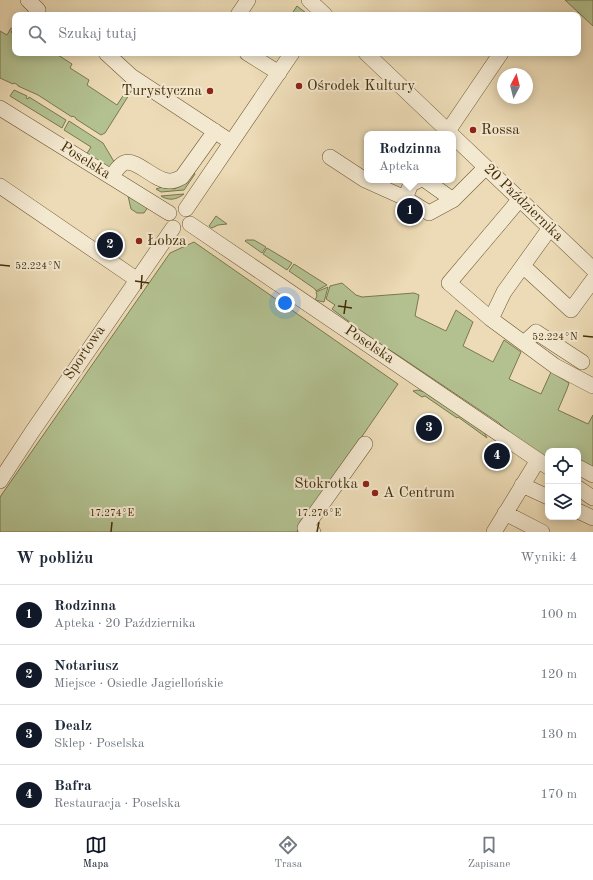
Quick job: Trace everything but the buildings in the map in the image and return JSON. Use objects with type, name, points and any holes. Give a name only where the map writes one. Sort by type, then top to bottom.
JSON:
[{"type":"street","points":[[28,0],[38,10],[37,12]]},
{"type":"street","points":[[240,12],[248,0]]},
{"type":"street","points":[[109,56],[130,76],[231,142]]},
{"type":"street","points":[[252,56],[279,73]]},
{"type":"street","points":[[186,209],[290,56]]},
{"type":"street","name":"20 Października","points":[[369,56],[448,131]]},
{"type":"street","points":[[453,131],[499,56]]},
{"type":"street","name":"Poselska","points":[[0,108],[111,177],[171,220]]},
{"type":"street","points":[[111,177],[121,165],[126,162],[133,163],[161,180],[169,182],[175,181],[182,177],[215,131]]},
{"type":"street","name":"20 Października","points":[[456,139],[593,269]]},
{"type":"street","points":[[330,157],[364,179]]},
{"type":"street","points":[[372,183],[405,198],[429,213],[452,200],[486,167]]},
{"type":"street","points":[[405,198],[411,184],[413,183]]},
{"type":"street","points":[[429,183],[452,200]]},
{"type":"street","points":[[0,186],[136,279]]},
{"type":"street","points":[[520,200],[449,283],[490,319],[554,366],[593,386]]},
{"type":"street","points":[[181,207],[186,209],[190,216],[190,224],[182,230],[177,230],[171,220],[177,208],[181,207]]},
{"type":"street","name":"Sportowa","points":[[0,481],[136,279],[171,220]]},
{"type":"street","name":"Poselska","points":[[190,224],[543,464]]},
{"type":"street","points":[[490,319],[504,292],[550,228]]},
{"type":"street","points":[[523,266],[571,310],[593,280]]},
{"type":"street","points":[[524,343],[536,332],[587,361],[574,376]]},
{"type":"street","points":[[313,532],[305,528],[365,444]]},
{"type":"street","points":[[494,532],[522,485],[543,464]]},
{"type":"street","points":[[581,469],[593,475]]},
{"type":"street","points":[[522,485],[545,496]]},
{"type":"street","points":[[581,490],[593,498]]},
{"type":"street","points":[[581,512],[593,518]]},
{"type":"street","points":[[505,513],[538,531]]},
{"type":"green space","points":[[565,0],[593,0],[593,26],[581,15],[581,12],[578,12]]},
{"type":"green space","points":[[297,6],[305,12],[293,12]]},
{"type":"green space","points":[[12,28],[12,56],[60,56],[72,64],[70,68],[89,80],[87,85],[117,105],[130,85],[134,87],[105,133],[101,135],[38,95],[0,78],[0,31],[7,35]]},
{"type":"green space","points":[[14,90],[27,96],[26,98],[28,99],[29,97],[66,120],[62,128],[10,96]]},
{"type":"green space","points":[[69,121],[103,143],[116,165],[108,168],[86,155],[91,147],[64,130]]},
{"type":"green space","points":[[191,171],[195,174],[184,190],[161,192],[156,189],[162,187],[174,189],[181,186],[189,180]]},
{"type":"green space","points":[[184,194],[178,198],[172,199],[167,199],[161,196]]},
{"type":"green space","points":[[128,196],[148,207],[144,213],[137,213],[131,209]]},
{"type":"green space","points":[[216,216],[227,224],[218,225],[212,228],[209,226]]},
{"type":"green space","points":[[254,240],[266,247],[262,253],[245,241]]},
{"type":"green space","points":[[194,242],[398,384],[297,531],[299,532],[0,532],[0,497],[170,253]]},
{"type":"green space","points":[[267,248],[292,263],[287,270],[263,254]]},
{"type":"green space","points":[[294,264],[327,285],[316,291],[289,271]]},
{"type":"green space","points":[[342,283],[356,295],[362,297],[414,293],[419,295],[415,316],[446,331],[456,310],[473,322],[463,346],[493,362],[504,340],[521,352],[509,379],[541,394],[551,372],[569,383],[558,410],[588,424],[593,415],[593,471],[581,465],[581,448],[545,448],[545,457],[514,437],[499,423],[396,354],[358,331],[351,323],[332,309],[335,305],[326,299],[330,286]]},
{"type":"green space","points":[[328,287],[324,302],[315,300],[317,296],[316,292]]},
{"type":"green space","points":[[418,390],[424,392],[484,432],[487,438],[425,396],[422,397],[413,391]]},
{"type":"place","name":"Ośrodek Kultury","points":[[299,86]]},
{"type":"place","name":"Turystyczna","points":[[210,91]]},
{"type":"place","name":"Rossa","points":[[473,130]]},
{"type":"place","name":"Rodzinna","points":[[410,211]]},
{"type":"place","name":"Łobza","points":[[139,241]]},
{"type":"place","name":"Notariusz","points":[[110,245]]},
{"type":"place","name":"Dealz","points":[[429,428]]},
{"type":"place","name":"Bafra","points":[[497,456]]},
{"type":"place","name":"Stokrotka","points":[[366,484]]},
{"type":"place","name":"A Centrum","points":[[375,493]]}]
